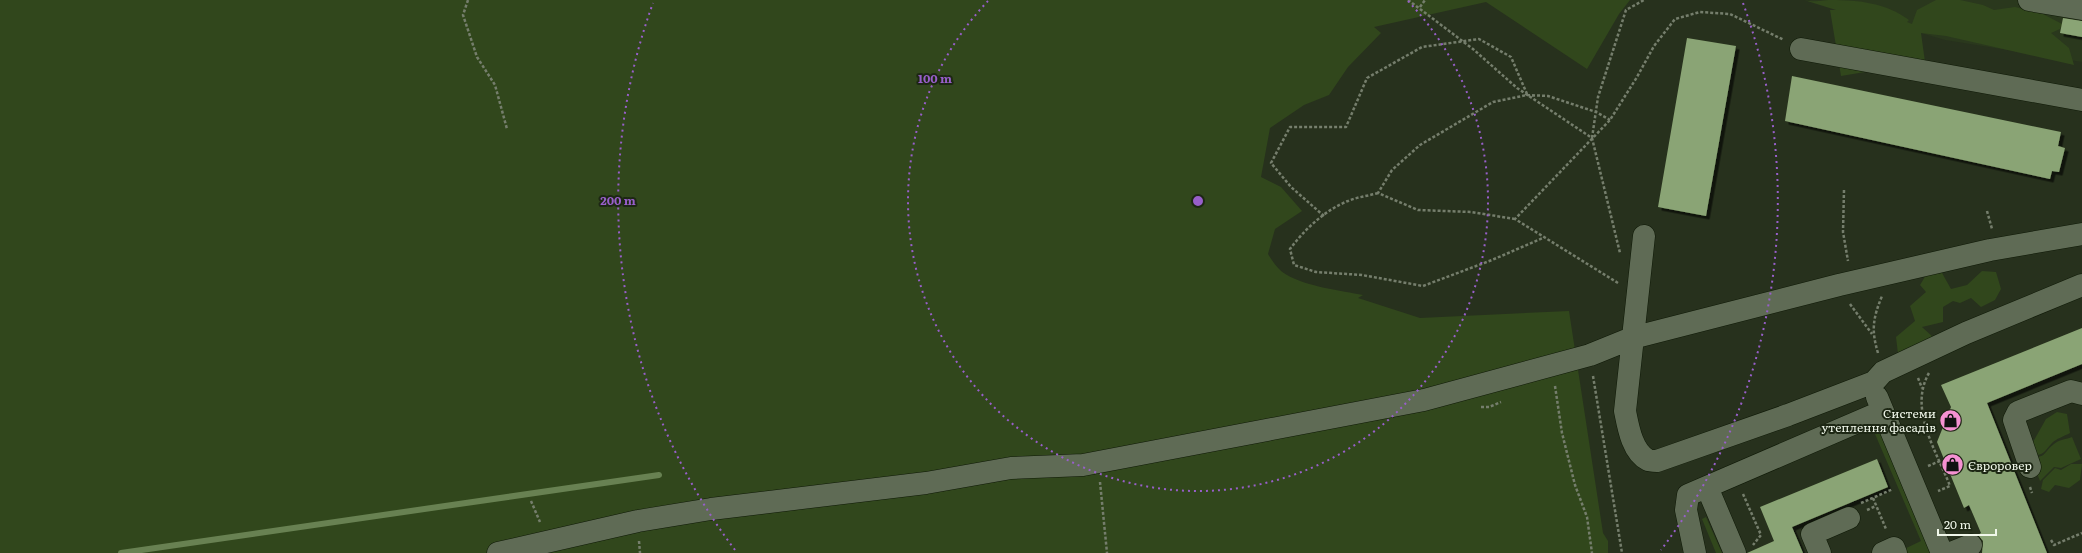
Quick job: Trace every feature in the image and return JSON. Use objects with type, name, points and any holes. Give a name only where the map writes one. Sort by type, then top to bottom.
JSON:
[{"type":"lane","points":[[2029,0],[2082,9]]},
{"type":"lane","points":[[1801,49],[2082,100]]},
{"type":"lane","points":[[498,553],[638,521],[710,509],[926,483],[1011,468],[1083,465],[1424,400],[1456,393],[1590,355],[1633,337],[1852,282],[1990,250],[2082,234]]},
{"type":"lane","points":[[1644,236],[1625,411],[1629,430],[1638,449],[1648,460],[1657,461],[1788,415],[1879,377],[1966,333],[2082,285]]},
{"type":"lane","points":[[1879,377],[1876,396],[1942,553]]},
{"type":"lane","points":[[2030,467],[2014,420],[2018,412],[2072,391],[2082,394]]},
{"type":"lane","points":[[1695,553],[1686,510],[1688,495],[1883,411]]},
{"type":"lane","points":[[1707,487],[1744,550]]},
{"type":"lane","points":[[1820,553],[1812,534],[1849,518]]},
{"type":"lane","points":[[1883,553],[1894,548],[1896,553]]},
{"type":"path","points":[[468,0],[463,15],[477,57],[495,85],[507,129]]},
{"type":"path","points":[[1408,0],[1420,7],[1473,49],[1517,88],[1592,138]]},
{"type":"path","points":[[1420,7],[1425,0]]},
{"type":"path","points":[[1622,260],[1592,138],[1598,97],[1626,10],[1644,0]]},
{"type":"path","points":[[1515,219],[1610,120],[1637,77],[1654,46],[1675,18],[1700,12],[1730,14],[1801,49]]},
{"type":"path","points":[[1324,216],[1291,187],[1271,163],[1290,127],[1346,128],[1366,78],[1422,47],[1479,39],[1511,57],[1527,95]]},
{"type":"path","points":[[1378,194],[1392,170],[1420,145],[1493,102],[1527,95],[1548,96],[1596,112],[1610,120]]},
{"type":"path","points":[[1844,190],[1843,232],[1852,282]]},
{"type":"path","points":[[1545,237],[1492,260],[1423,286],[1362,275],[1316,272],[1294,265],[1290,249],[1301,234],[1324,216],[1347,201],[1378,194],[1418,210],[1471,212],[1515,219],[1545,237],[1638,296]]},
{"type":"path","points":[[1879,377],[1873,334],[1876,310],[1891,273]]},
{"type":"path","points":[[1845,303],[1852,305],[1873,334]]},
{"type":"path","points":[[1590,355],[1622,553]]},
{"type":"path","points":[[1551,365],[1562,433],[1575,485],[1586,518],[1592,553]]},
{"type":"path","points":[[1919,499],[1950,486],[1923,416],[1922,389],[1931,370]]},
{"type":"path","points":[[1096,462],[1107,553]]},
{"type":"path","points":[[1740,487],[1761,535],[1744,550]]},
{"type":"path","points":[[1876,506],[1872,498],[1897,488]]},
{"type":"path","points":[[2051,540],[2054,545],[2082,533]]},
{"type":"shaded area","points":[[0,0],[1630,0],[1619,14],[1587,69],[1486,2],[1374,27],[1381,33],[1348,67],[1329,95],[1304,105],[1270,128],[1261,177],[1281,187],[1302,211],[1275,229],[1268,254],[1281,271],[1295,279],[1324,288],[1363,295],[1358,298],[1420,318],[1569,311],[1603,533],[1608,541],[1608,553],[0,553]]},
{"type":"shaded area","points":[[1804,0],[1841,0],[1882,6],[1900,14],[1909,20],[1907,22],[1912,24],[1917,10],[1936,0],[1960,0],[1983,5],[1994,10],[2015,7],[2043,14],[2062,24],[2060,29],[2051,33],[2069,48],[2074,65],[1946,36],[1921,33],[1925,62],[1841,76],[1830,10],[1836,10]]},
{"type":"shaded area","points":[[1807,0],[2082,0],[2082,62],[1945,40]]},
{"type":"shaded area","points":[[1982,271],[1996,272],[2001,289],[1995,300],[1981,307],[1971,298],[1960,303],[1953,301],[1943,307],[1943,322],[1922,327],[1934,338],[1898,354],[1896,337],[1915,321],[1910,306],[1926,292],[1920,285],[1926,275],[1942,273],[1951,289],[1967,285]]},
{"type":"shaded area","points":[[2057,412],[2067,414],[2070,433],[2058,439],[2043,453],[2034,455],[2033,442],[2046,419]]},
{"type":"shaded area","points":[[1880,432],[1931,553],[1901,553],[1900,551],[1921,541],[1875,434]]},
{"type":"shaded area","points":[[2072,437],[2081,459],[2061,468],[2054,467],[2040,481],[2030,456],[2042,456],[2056,443]]},
{"type":"shaded area","points":[[2071,464],[2082,464],[2080,480],[2069,488],[2055,485],[2049,492],[2041,489],[2043,480],[2055,468],[2061,470]]},
{"type":"shaded area","points":[[1706,517],[1722,553],[1716,553],[1702,519]]},
{"type":"building","points":[[2063,18],[2082,21],[2082,37],[2060,33]]},
{"type":"building","points":[[1687,38],[1736,46],[1706,216],[1658,207]]},
{"type":"building","points":[[1792,76],[2061,132],[2058,146],[2065,148],[2059,172],[2052,171],[2050,179],[1785,121]]},
{"type":"building","points":[[2082,328],[2082,364],[1987,403],[2047,553],[1982,553],[1983,541],[1978,535],[1981,533],[1969,505],[1964,508],[1937,442],[1951,407],[1941,385]]},
{"type":"building","points":[[1877,459],[1888,487],[1792,527],[1803,553],[1747,553],[1774,541],[1760,507]]},
{"type":"waterway","points":[[121,553],[659,475]]},
{"type":"place","name":"Системи утеплення фасадів","points":[[1951,420]]},
{"type":"place","name":"Євроровер","points":[[1952,465]]}]
